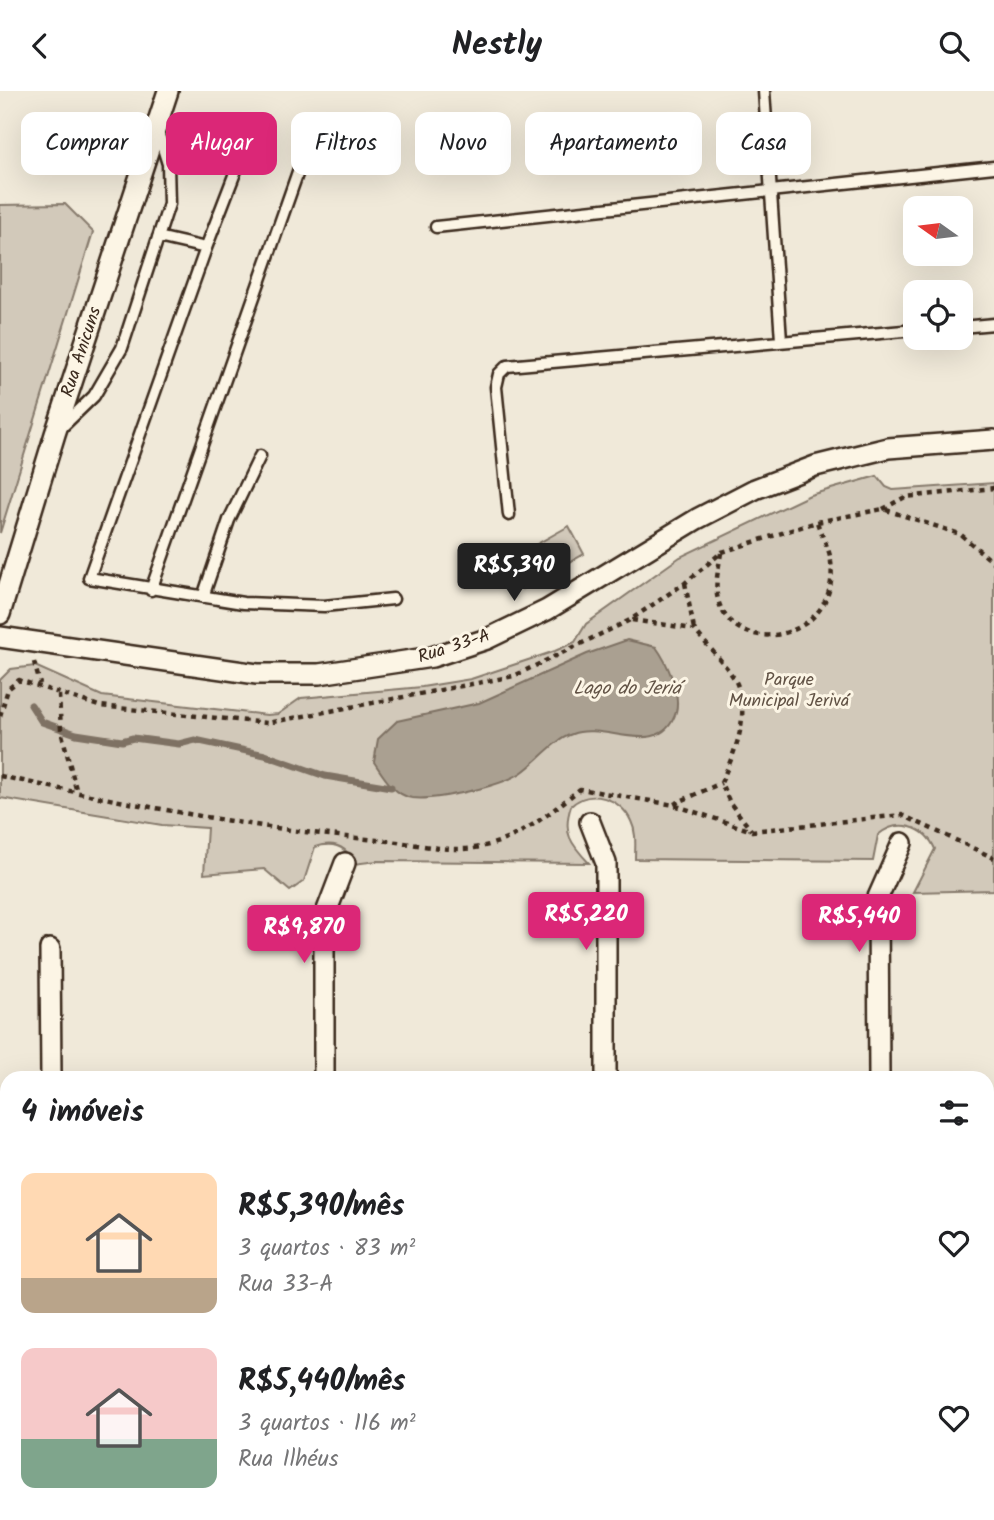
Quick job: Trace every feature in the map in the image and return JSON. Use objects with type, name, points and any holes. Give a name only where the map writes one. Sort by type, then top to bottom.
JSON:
[{"type":"street","name":"Rua Anicuns","points":[[0,614],[55,434],[168,91]]},
{"type":"street","name":"Rua 33-A","points":[[0,637],[257,674],[319,674],[432,657],[486,639],[547,610],[697,519],[755,489],[816,466],[888,448],[994,440]]},
{"type":"street","points":[[590,822],[606,863],[606,1071]]},
{"type":"street","points":[[879,1071],[878,897],[902,843]]},
{"type":"street","points":[[324,1071],[324,918],[345,863]]},
{"type":"street","points":[[50,949],[51,1071]]},
{"type":"lane","points":[[764,91],[781,340]]},
{"type":"lane","points":[[55,434],[94,396],[122,348],[169,204],[168,164],[157,126]]},
{"type":"lane","points":[[436,227],[994,167]]},
{"type":"lane","points":[[234,175],[89,579],[243,603],[324,606],[393,599]]},
{"type":"lane","points":[[151,590],[297,175]]},
{"type":"lane","points":[[158,237],[206,248]]},
{"type":"lane","points":[[973,326],[994,324]]},
{"type":"lane","points":[[509,516],[496,387],[499,375],[507,366],[903,331]]},
{"type":"lane","points":[[203,597],[229,520],[260,456]]},
{"type":"path","points":[[883,509],[905,497],[994,488]]},
{"type":"path","points":[[722,552],[716,579],[718,597],[732,622],[747,633],[762,635],[800,629],[815,618],[828,599],[831,581],[831,559],[817,522]]},
{"type":"path","points":[[674,805],[721,783],[738,745],[742,714],[737,684],[694,629],[685,583]]},
{"type":"path","points":[[630,620],[694,629]]},
{"type":"path","points":[[59,695],[61,730],[77,793]]},
{"type":"path","points":[[0,776],[77,793],[336,837],[472,849],[509,840],[538,822],[580,789],[674,805],[752,831],[902,815],[994,858]]},
{"type":"path","points":[[721,783],[730,803],[752,831]]},
{"type":"green space","points":[[65,204],[93,232],[0,533],[0,205]]},
{"type":"green space","name":"Parque Municipal Jerivá","points":[[877,476],[886,487],[893,490],[994,483],[994,890],[913,892],[935,849],[918,830],[902,826],[878,835],[873,861],[635,859],[634,830],[626,813],[613,801],[596,797],[587,798],[571,806],[567,824],[573,844],[589,863],[377,861],[354,864],[344,849],[328,845],[315,847],[304,881],[290,891],[264,869],[204,874],[207,828],[162,825],[0,798],[0,680],[11,669],[35,666],[102,696],[267,715],[278,714],[301,698],[422,687],[471,679],[575,642],[586,624],[680,557],[810,495]]},
{"type":"green space","points":[[569,526],[584,554],[522,589],[507,561]]},
{"type":"water","name":"Lago do Jeriá","points":[[627,640],[656,647],[672,678],[677,696],[676,712],[669,726],[658,734],[631,737],[585,731],[572,734],[512,778],[436,797],[412,798],[400,793],[390,785],[374,762],[378,739],[397,721],[479,703],[587,654]]},
{"type":"waterway","points":[[31,705],[42,722],[76,734],[122,741],[133,738],[179,744],[195,740],[265,755],[325,776],[391,787]]}]
